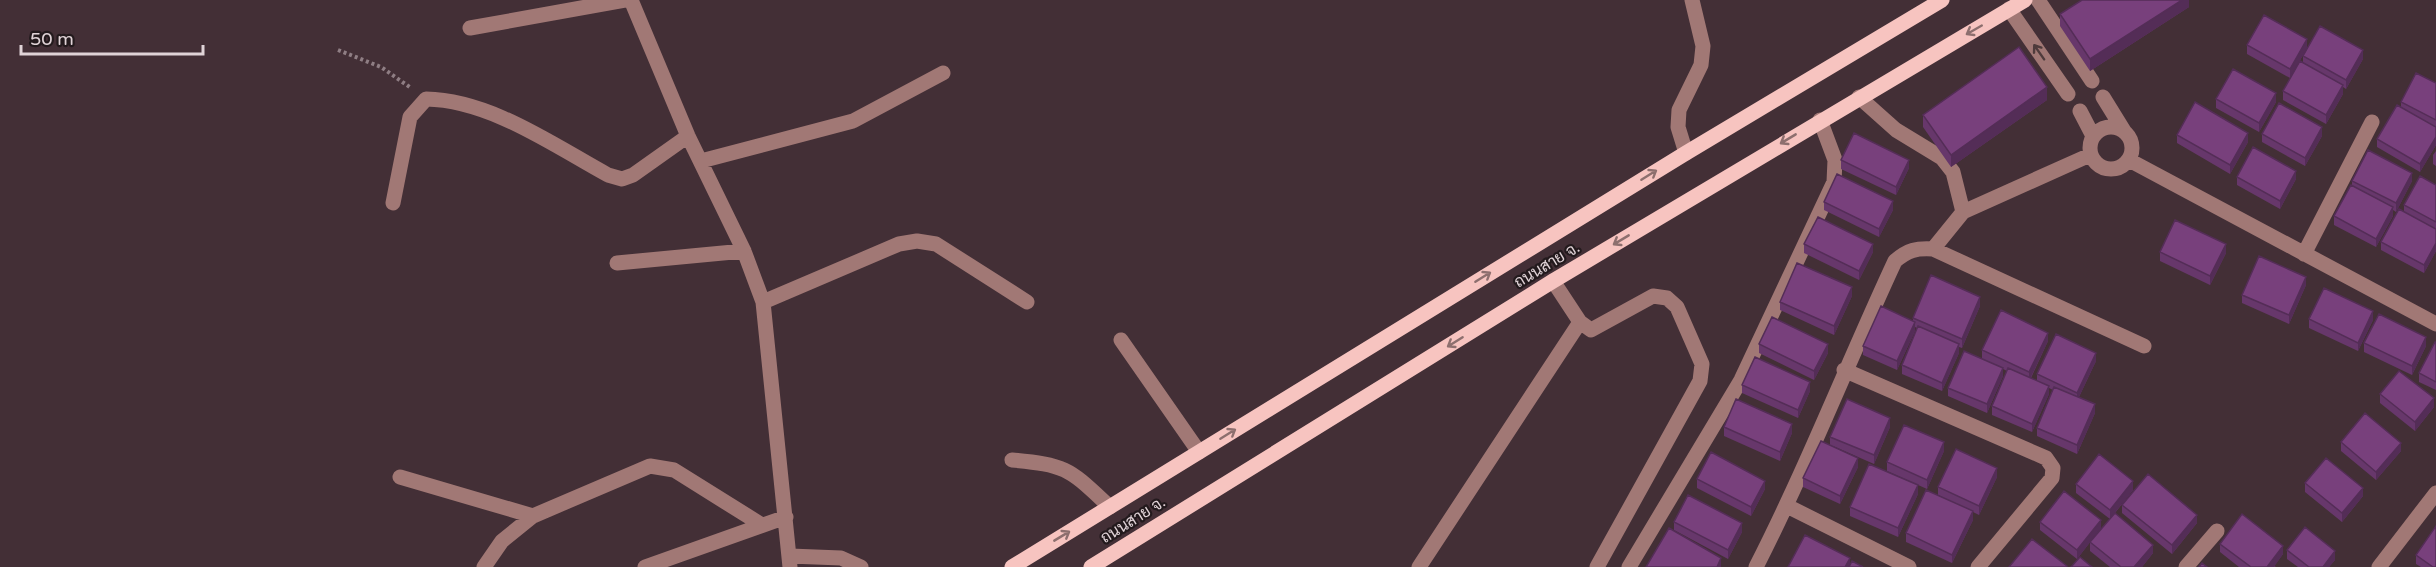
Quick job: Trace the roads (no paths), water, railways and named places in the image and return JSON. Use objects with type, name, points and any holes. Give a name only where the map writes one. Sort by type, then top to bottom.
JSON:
[{"type":"main road","name":"ถนนสาย จ.","points":[[1012,567],[1686,153],[1942,0]]},
{"type":"main road","name":"ถนนสาย จ.","points":[[1091,567],[1553,281],[2025,0]]},
{"type":"street","points":[[470,28],[570,5],[625,0]]},
{"type":"street","points":[[631,0],[688,136],[744,251],[763,302],[790,562],[841,558],[861,567]]},
{"type":"street","points":[[1686,153],[1678,127],[1679,110],[1701,65],[1703,46],[1692,0]]},
{"type":"street","points":[[2038,0],[2092,81]]},
{"type":"street","points":[[2009,9],[2068,94]]},
{"type":"street","points":[[701,161],[853,122],[943,73]]},
{"type":"street","points":[[1859,97],[1896,130],[1942,158],[1953,172],[1963,212]]},
{"type":"street","points":[[2080,111],[2093,136],[2090,155],[2095,163],[2112,170],[2122,167],[2129,160],[2132,144],[2103,97]]},
{"type":"street","points":[[393,203],[410,117],[426,99],[447,100],[505,119],[608,175],[622,179],[633,175],[688,136]]},
{"type":"street","points":[[1629,567],[1742,380],[1834,182],[1835,160],[1820,120]]},
{"type":"street","points":[[2304,254],[2372,122]]},
{"type":"street","points":[[2093,136],[2102,129],[2113,127],[2124,131]]},
{"type":"street","points":[[1933,249],[1963,212],[2090,155]]},
{"type":"street","points":[[2129,160],[2304,254],[2435,320]]},
{"type":"street","points":[[763,302],[899,244],[917,241],[936,244],[1027,303]]},
{"type":"street","points":[[1756,567],[1787,506],[1844,370],[1895,261],[1916,248],[1933,249],[2144,346]]},
{"type":"street","points":[[617,264],[744,251]]},
{"type":"street","points":[[1553,281],[1580,322],[1591,330],[1653,296],[1667,298],[1677,306],[1702,364],[1700,381],[1597,567]]},
{"type":"street","points":[[1419,567],[1580,322]]},
{"type":"street","points":[[1121,340],[1199,452]]},
{"type":"street","points":[[1844,370],[2046,458],[2053,468],[2052,478],[1978,567]]},
{"type":"street","points":[[1012,460],[1052,463],[1072,472],[1110,507]]},
{"type":"street","points":[[484,567],[502,541],[533,516],[650,466],[674,470],[762,525]]},
{"type":"street","points":[[400,477],[533,516]]},
{"type":"street","points":[[2379,567],[2436,492]]},
{"type":"street","points":[[1787,506],[1909,567]]},
{"type":"street","points":[[645,567],[786,517]]},
{"type":"street","points":[[2186,567],[2217,531]]}]
